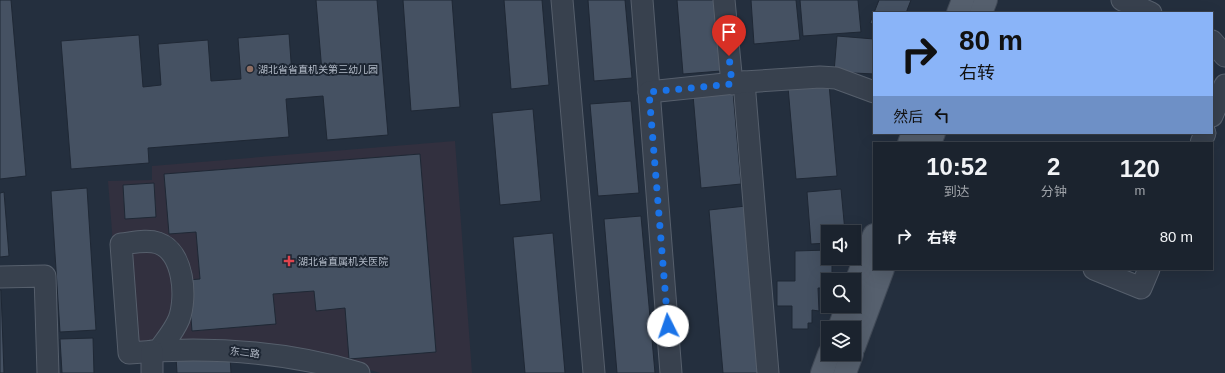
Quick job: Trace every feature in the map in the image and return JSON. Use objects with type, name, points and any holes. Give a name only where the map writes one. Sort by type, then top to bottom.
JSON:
[{"type":"main road","points":[[958,12],[963,0]]},
{"type":"main road","points":[[981,12],[986,0]]},
{"type":"main road","points":[[859,273],[873,238]]},
{"type":"main road","points":[[861,328],[883,270]]},
{"type":"main road","points":[[822,373],[826,361]]},
{"type":"main road","points":[[844,373],[849,361]]},
{"type":"street","points":[[562,0],[594,373]]},
{"type":"street","points":[[642,0],[671,373]]},
{"type":"street","points":[[724,0],[738,83],[768,373]]},
{"type":"street","points":[[1122,0],[1149,12]]},
{"type":"street","points":[[1213,42],[1225,56]]},
{"type":"street","points":[[649,92],[820,77],[836,78],[873,92]]},
{"type":"street","points":[[1213,114],[1225,85]]},
{"type":"street","name":"东二路","points":[[155,350],[175,329],[181,313],[182,294],[180,272],[177,262],[172,253],[158,243],[121,244],[129,353],[155,350],[220,349],[311,367],[359,373]]},
{"type":"street","points":[[1096,270],[1141,288],[1149,270]]},
{"type":"street","points":[[0,277],[45,276],[48,373]]},
{"type":"street","points":[[152,373],[155,350]]},
{"type":"shaded area","name":"湖北省直属机关医院","points":[[455,141],[472,373],[380,373],[354,365],[121,344],[108,181],[152,180],[152,166]]},
{"type":"building","points":[[0,0],[11,0],[26,176],[0,179]]},
{"type":"building","points":[[316,0],[377,0],[388,135],[327,140],[323,96],[286,99],[289,137],[148,148],[149,163],[71,169],[61,41],[139,35],[143,87],[161,85],[158,44],[208,40],[211,81],[241,79],[238,38],[289,34],[292,75],[322,72]]},
{"type":"building","points":[[403,0],[452,0],[460,107],[411,111]]},
{"type":"building","points":[[504,0],[542,0],[549,85],[511,89]]},
{"type":"building","points":[[588,0],[625,0],[632,78],[594,81]]},
{"type":"building","points":[[677,0],[715,0],[721,71],[683,74]]},
{"type":"building","points":[[751,0],[796,0],[800,40],[754,44]]},
{"type":"building","points":[[800,0],[858,0],[861,32],[803,36]]},
{"type":"building","points":[[879,0],[911,0],[906,12],[874,12]]},
{"type":"building","points":[[873,15],[873,24],[870,23]]},
{"type":"building","points":[[837,36],[873,39],[873,74],[834,72]]},
{"type":"building","points":[[829,84],[837,176],[796,179],[788,87]]},
{"type":"building","points":[[733,92],[741,184],[701,188],[693,95]]},
{"type":"building","points":[[631,101],[639,193],[598,196],[590,104]]},
{"type":"building","points":[[533,109],[541,201],[500,205],[492,113]]},
{"type":"building","points":[[420,154],[436,352],[349,359],[345,308],[316,311],[314,291],[273,294],[276,324],[192,331],[188,280],[200,279],[196,232],[169,234],[164,174]]},
{"type":"building","points":[[154,183],[156,217],[125,219],[123,185]]},
{"type":"building","points":[[87,188],[96,330],[60,332],[51,191]]},
{"type":"building","points":[[841,189],[844,225],[821,225],[821,243],[811,244],[807,192]]},
{"type":"building","points":[[4,192],[9,256],[0,257],[0,193]]},
{"type":"building","points":[[746,206],[761,373],[723,373],[709,210]]},
{"type":"building","points":[[641,216],[655,373],[617,373],[604,219]]},
{"type":"building","points":[[553,233],[565,373],[525,373],[513,237]]},
{"type":"building","points":[[821,250],[821,265],[832,265],[832,273],[821,273],[821,288],[818,288],[819,311],[812,310],[812,323],[808,323],[808,329],[792,329],[792,306],[777,306],[777,281],[795,281],[795,251]]},
{"type":"building","points":[[1,290],[4,373],[0,373]]},
{"type":"building","points":[[93,338],[94,373],[62,373],[60,339]]},
{"type":"building","points":[[230,356],[231,373],[177,373],[176,357]]},
{"type":"place","name":"湖北省省直机关第三幼儿园","points":[[250,69]]},
{"type":"place","name":"湖北省直属机关医院","points":[[289,261]]},
{"type":"route","points":[[668,326],[649,92],[732,84],[729,56]]}]
